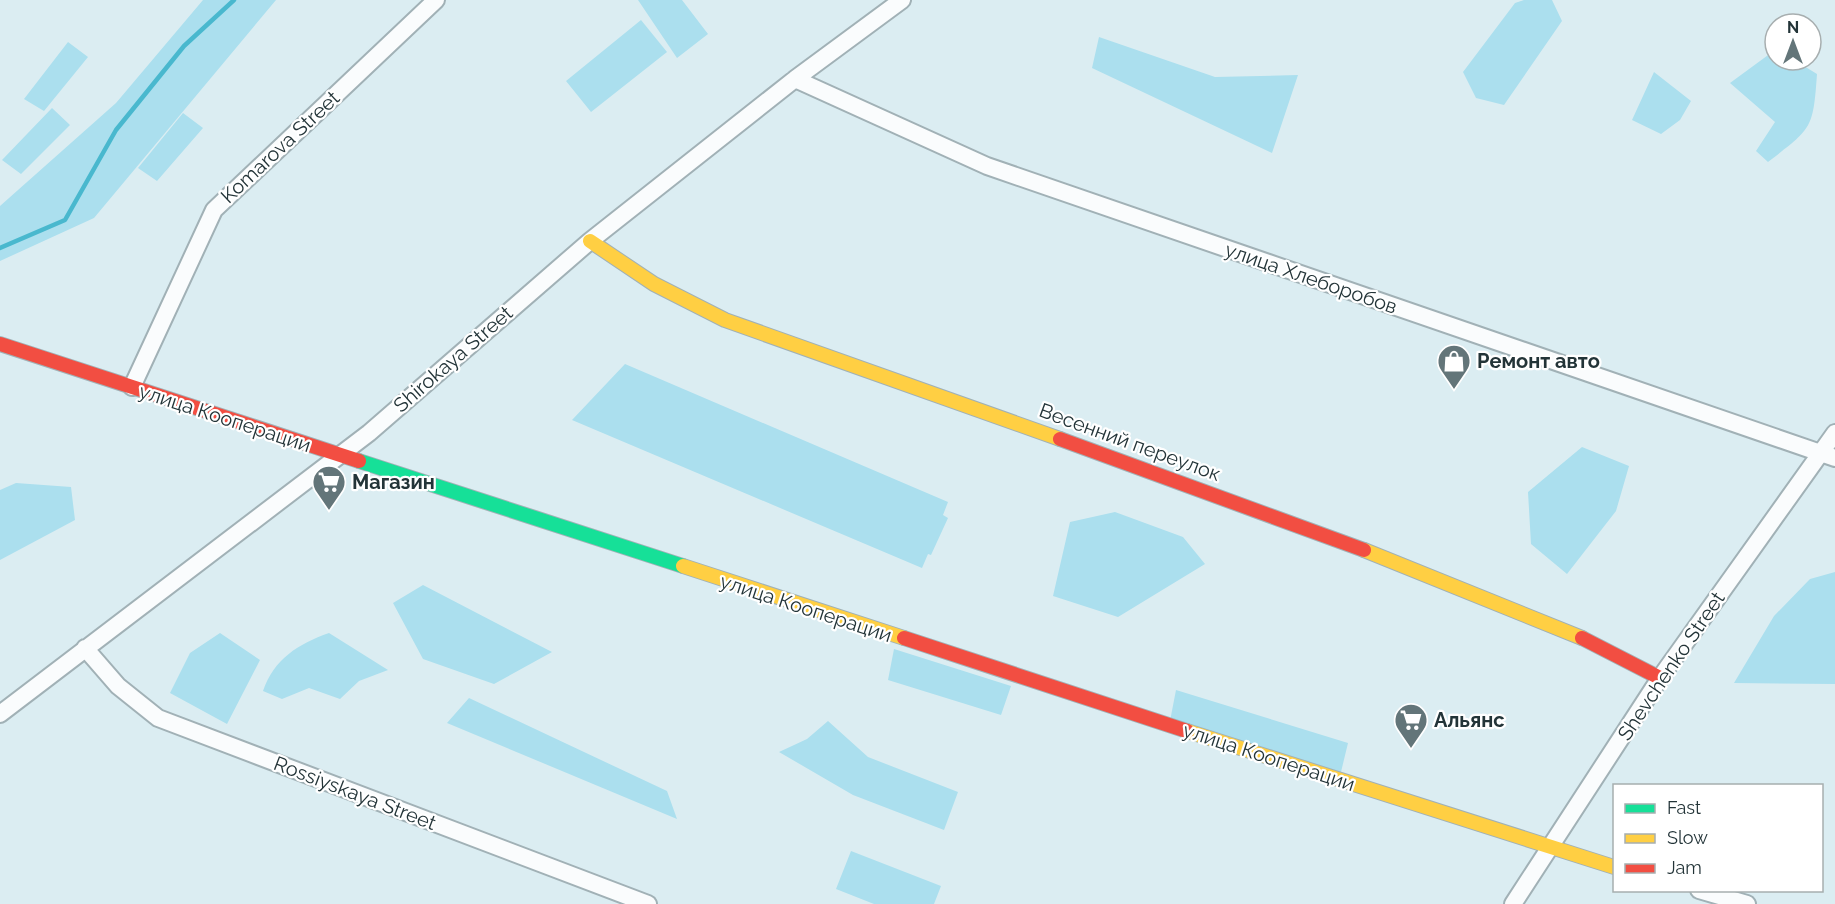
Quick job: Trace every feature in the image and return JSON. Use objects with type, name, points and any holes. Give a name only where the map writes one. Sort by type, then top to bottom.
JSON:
[{"type":"street","name":"Komarova Street","points":[[132,387],[214,210],[436,0]]},
{"type":"street","name":"Shirokaya Street","points":[[0,714],[339,456],[590,241],[795,79],[902,0]]},
{"type":"street","name":"улица Хлеборобов","points":[[795,79],[987,166],[1828,456]]},
{"type":"street","name":"Весенний переулок","points":[[590,241],[654,284],[725,321],[1286,519],[1566,629],[1660,678]]},
{"type":"street","name":"улица Кооперации","points":[[0,344],[1551,849],[1613,867]]},
{"type":"street","name":"Shevchenko Street","points":[[1513,904],[1551,849],[1660,678],[1828,456],[1835,433]]},
{"type":"street","name":"Rossiyskaya Street","points":[[85,648],[118,686],[158,718],[648,904]]},
{"type":"street","points":[[1703,892],[1747,904]]},
{"type":"shaded area","points":[[203,0],[276,0],[94,218],[0,261],[0,206],[116,103]]},
{"type":"shaded area","points":[[638,0],[682,0],[708,34],[677,58]]},
{"type":"shaded area","points":[[1524,0],[1552,0],[1562,21],[1504,105],[1476,98],[1463,72],[1515,3]]},
{"type":"shaded area","points":[[641,20],[667,52],[591,112],[566,81]]},
{"type":"shaded area","points":[[1099,37],[1215,77],[1298,75],[1272,153],[1092,68]]},
{"type":"shaded area","points":[[68,42],[88,57],[44,111],[24,99]]},
{"type":"shaded area","points":[[1763,59],[1763,72],[1814,72],[1817,74],[1814,107],[1802,134],[1768,162],[1756,151],[1775,122],[1730,83]]},
{"type":"shaded area","points":[[1654,72],[1691,101],[1680,120],[1661,134],[1632,120]]},
{"type":"shaded area","points":[[52,108],[70,125],[21,174],[2,160]]},
{"type":"shaded area","points":[[183,113],[203,128],[157,181],[138,168]]},
{"type":"shaded area","points":[[625,364],[948,502],[943,515],[948,518],[931,555],[928,554],[922,568],[572,420]]},
{"type":"shaded area","points":[[1582,447],[1629,466],[1616,511],[1567,574],[1531,544],[1528,492]]},
{"type":"shaded area","points":[[16,483],[71,487],[75,520],[0,560],[0,490]]},
{"type":"shaded area","points":[[1115,512],[1183,537],[1205,564],[1118,617],[1053,596],[1070,522]]},
{"type":"shaded area","points":[[1835,572],[1835,684],[1734,683],[1774,616],[1810,579]]},
{"type":"shaded area","points":[[423,585],[552,652],[494,684],[423,659],[393,603]]},
{"type":"shaded area","points":[[220,633],[260,660],[227,724],[170,693],[190,653]]},
{"type":"shaded area","points":[[329,633],[388,670],[359,681],[340,699],[309,688],[282,699],[263,691],[274,670],[288,654],[307,642]]},
{"type":"shaded area","points":[[894,649],[1011,686],[1001,715],[888,680]]},
{"type":"shaded area","points":[[1176,690],[1348,743],[1341,772],[1170,721]]},
{"type":"shaded area","points":[[469,698],[667,791],[677,819],[447,723]]},
{"type":"shaded area","points":[[828,721],[868,757],[958,792],[944,830],[853,795],[779,752],[807,739]]},
{"type":"shaded area","points":[[851,851],[941,886],[934,904],[874,904],[836,889]]},
{"type":"waterway","points":[[0,248],[65,220],[116,130],[184,46],[234,0]]},
{"type":"traffic: fast","points":[[359,461],[683,566]]},
{"type":"traffic: slow","points":[[590,241],[654,284],[725,320],[1060,439]]},
{"type":"traffic: slow","points":[[1364,550],[1582,638]]},
{"type":"traffic: slow","points":[[683,566],[904,638]]},
{"type":"traffic: slow","points":[[1187,731],[1613,867]]},
{"type":"traffic: jam","points":[[0,344],[359,461]]},
{"type":"traffic: jam","points":[[1060,439],[1364,550]]},
{"type":"traffic: jam","points":[[904,638],[1187,731]]},
{"type":"traffic: jam","points":[[1582,638],[1660,678]]},
{"type":"place","name":"Ремонт авто","points":[[1454,390]]},
{"type":"place","name":"Магазин","points":[[329,511]]},
{"type":"place","name":"Альянс","points":[[1411,749]]}]
